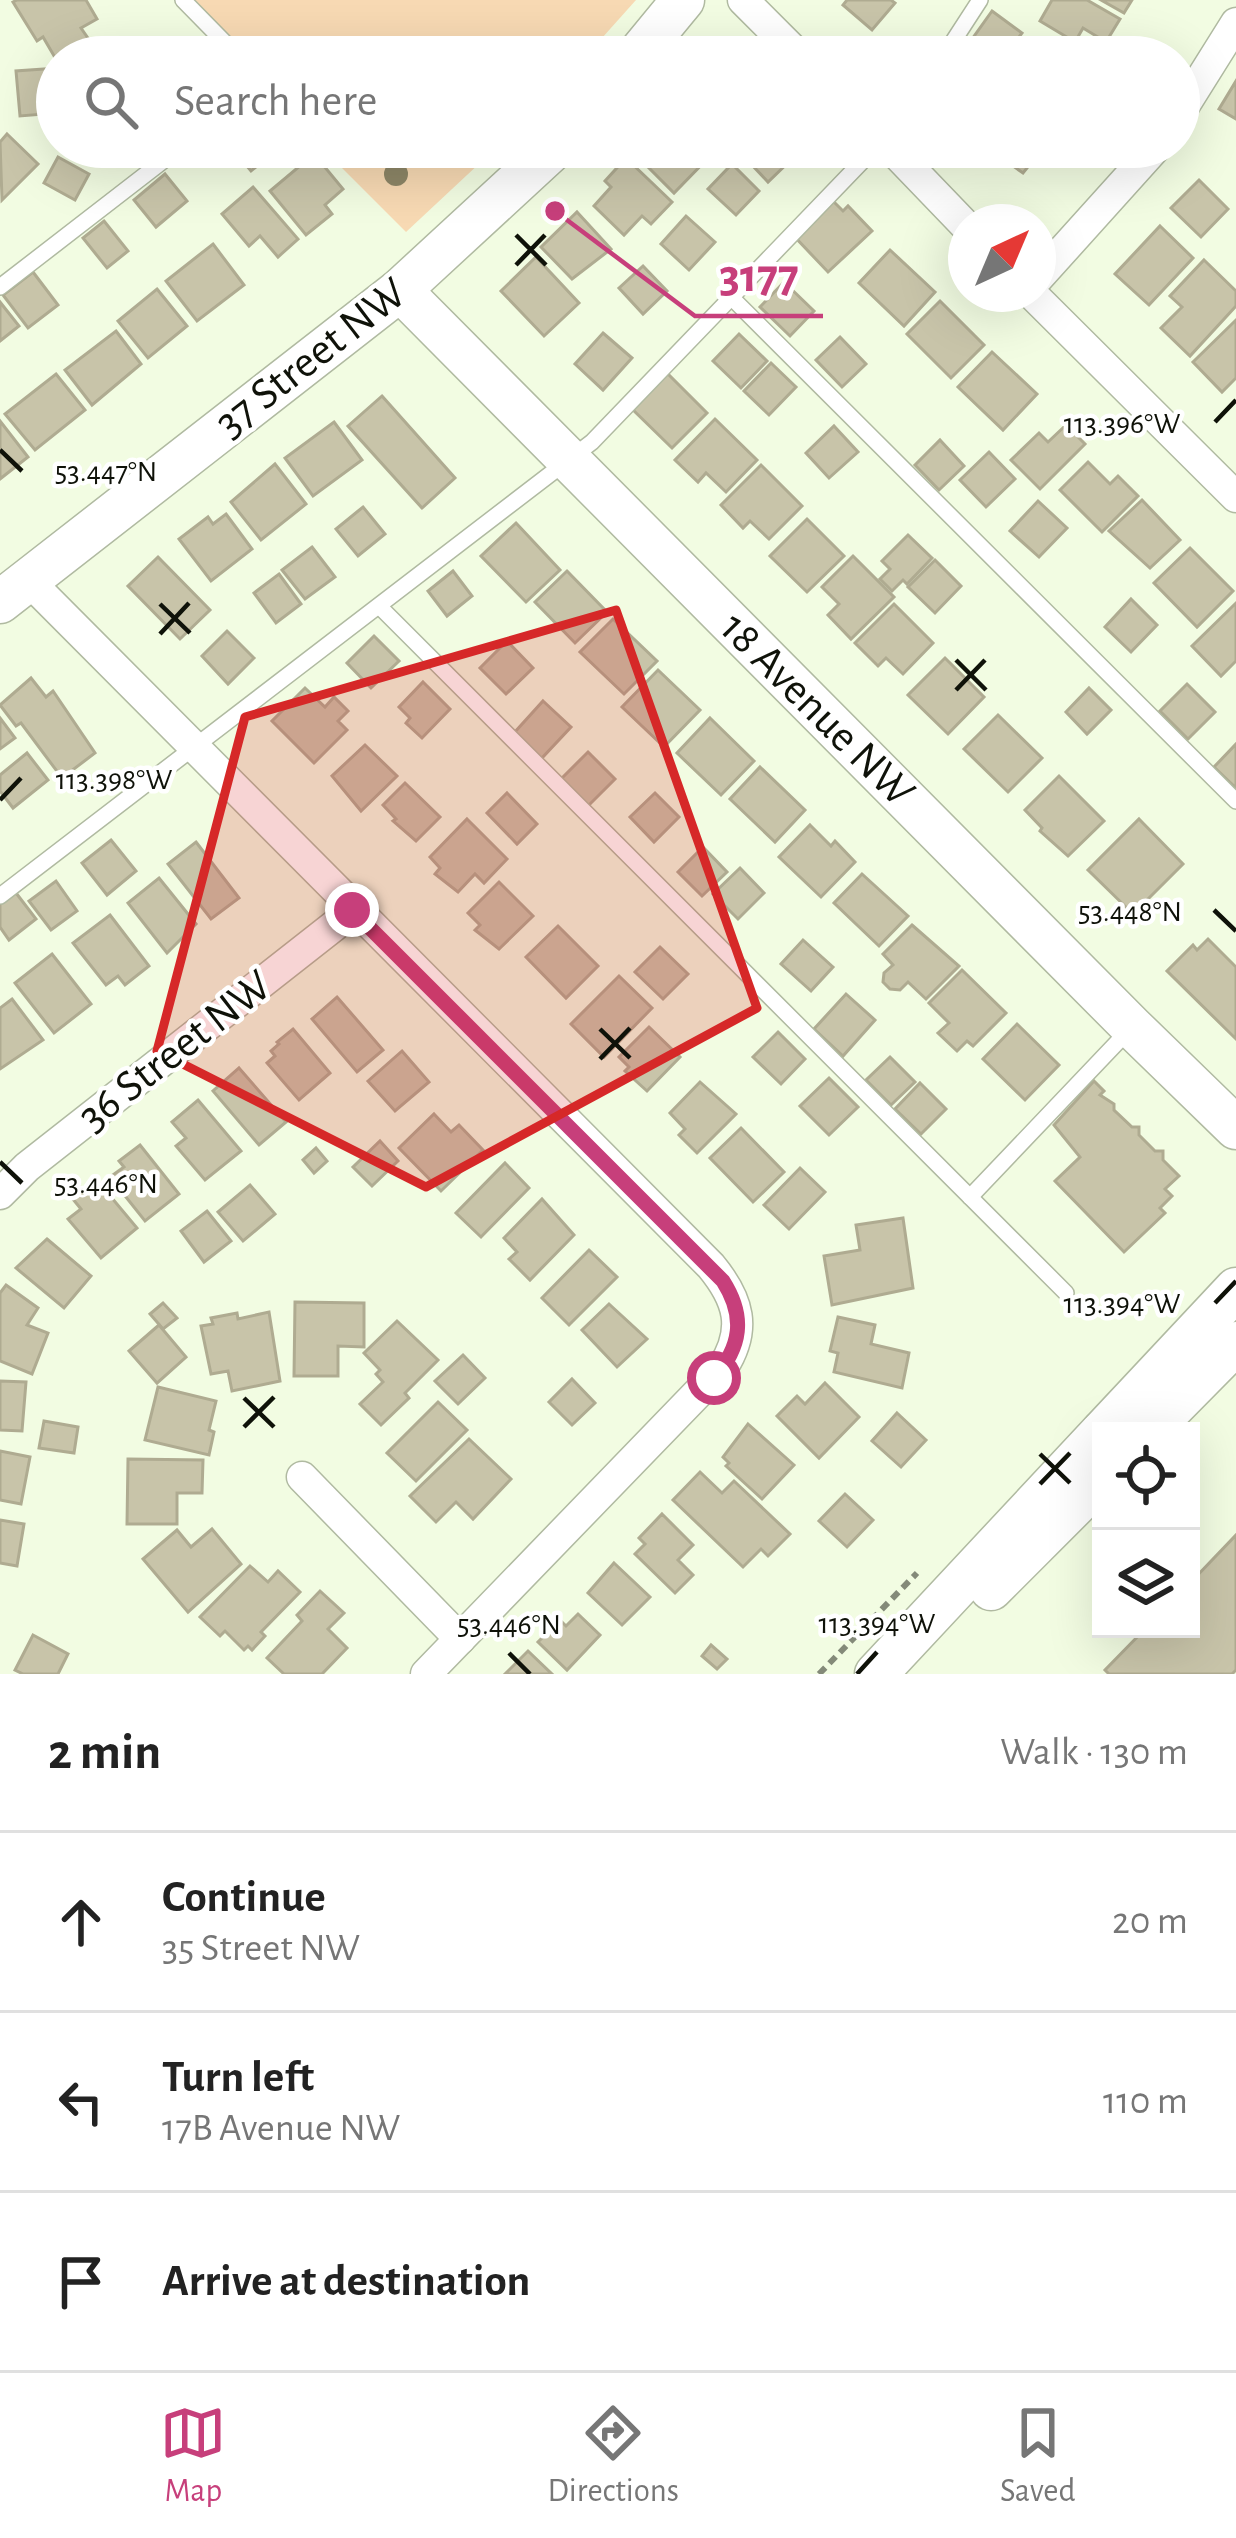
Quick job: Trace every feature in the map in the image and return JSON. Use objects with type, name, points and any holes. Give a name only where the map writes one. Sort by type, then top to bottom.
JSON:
[{"type":"street","points":[[653,36],[683,0]]},
{"type":"street","points":[[743,0],[779,36]]},
{"type":"street","points":[[1200,80],[1236,23]]},
{"type":"street","name":"37 Street NW","points":[[14,591],[400,290],[533,168]]},
{"type":"street","points":[[910,168],[948,207]]},
{"type":"street","points":[[1056,258],[1137,168]]},
{"type":"street","name":"18 Avenue NW","points":[[400,290],[1236,1128]]},
{"type":"street","points":[[1050,312],[1236,497]]},
{"type":"street","points":[[14,591],[194,748],[711,1266],[733,1296],[740,1324],[731,1355],[714,1378],[426,1674]]},
{"type":"street","name":"36 Street NW","points":[[0,1194],[27,1167],[352,910]]},
{"type":"street","points":[[1111,1422],[1236,1289]]},
{"type":"street","points":[[1158,1422],[1236,1343]]},
{"type":"street","points":[[875,1674],[1092,1443]]},
{"type":"street","points":[[302,1477],[460,1639]]},
{"type":"street","points":[[904,1674],[1092,1488]]},
{"type":"lane","points":[[183,0],[218,36]]},
{"type":"lane","points":[[957,36],[980,0]]},
{"type":"lane","points":[[0,287],[154,168]]},
{"type":"lane","points":[[0,896],[592,442],[856,168]]},
{"type":"lane","points":[[731,297],[1236,801]]},
{"type":"lane","points":[[379,606],[1066,1293]]},
{"type":"lane","points":[[970,1197],[1132,1028]]},
{"type":"highlighted area","points":[[616,610],[757,1008],[426,1187],[157,1051],[245,717]]},
{"type":"shaded area","points":[[175,0],[636,0],[604,36],[211,36]]},
{"type":"shaded area","points":[[342,168],[475,168],[406,232]]},
{"type":"building","points":[[86,0],[97,19],[81,28],[87,36],[36,39],[13,2]]},
{"type":"building","points":[[847,0],[895,3],[872,30],[843,5]]},
{"type":"building","points":[[1052,0],[1087,0],[1120,19],[1110,36],[1096,36],[1083,28],[1078,36],[1065,36],[1040,21]]},
{"type":"building","points":[[1101,0],[1132,0],[1124,13]]},
{"type":"building","points":[[992,11],[1022,33],[1020,36],[974,36]]},
{"type":"building","points":[[36,70],[36,115],[20,116],[16,71]]},
{"type":"building","points":[[1236,81],[1236,119],[1219,109]]},
{"type":"building","points":[[7,134],[36,162],[2,200],[0,142]]},
{"type":"building","points":[[52,168],[78,168],[89,174],[75,200],[44,183]]},
{"type":"building","points":[[297,168],[326,168],[343,189],[325,205],[332,214],[306,235],[270,191]]},
{"type":"building","points":[[617,168],[636,168],[672,202],[651,224],[642,216],[624,235],[594,206],[611,187],[605,181]]},
{"type":"building","points":[[649,168],[698,168],[674,193]]},
{"type":"building","points":[[728,168],[736,168],[759,191],[736,215],[708,189]]},
{"type":"building","points":[[755,168],[782,168],[768,182]]},
{"type":"building","points":[[165,174],[187,201],[156,227],[134,200]]},
{"type":"building","points":[[1199,180],[1228,209],[1201,237],[1171,208]]},
{"type":"building","points":[[253,187],[298,239],[278,257],[260,236],[249,246],[222,214]]},
{"type":"building","points":[[831,199],[843,211],[848,206],[872,231],[828,272],[793,235]]},
{"type":"building","points":[[577,212],[611,249],[572,279],[541,247]]},
{"type":"building","points":[[686,216],[715,242],[689,270],[661,244]]},
{"type":"building","points":[[104,221],[128,251],[107,268],[83,238]]},
{"type":"building","points":[[1160,226],[1193,258],[1149,305],[1115,274]]},
{"type":"building","points":[[213,244],[244,285],[197,321],[166,281]]},
{"type":"building","points":[[890,250],[935,292],[904,326],[859,283]]},
{"type":"building","points":[[536,257],[579,303],[544,336],[501,291]]},
{"type":"building","points":[[1204,260],[1236,291],[1236,306],[1190,356],[1161,328],[1182,307],[1170,296]]},
{"type":"building","points":[[643,266],[667,291],[643,314],[619,288]]},
{"type":"building","points":[[33,272],[58,305],[28,328],[3,295]]},
{"type":"building","points":[[784,282],[814,311],[790,336],[760,307]]},
{"type":"building","points":[[157,289],[187,326],[148,358],[118,321]]},
{"type":"building","points":[[940,301],[984,345],[951,378],[907,334]]},
{"type":"building","points":[[0,302],[19,326],[0,341]]},
{"type":"building","points":[[1236,320],[1236,378],[1222,392],[1193,362]]},
{"type":"building","points":[[116,331],[141,364],[92,405],[65,370]]},
{"type":"building","points":[[603,333],[632,358],[603,390],[575,364]]},
{"type":"building","points":[[739,334],[767,361],[741,388],[713,361]]},
{"type":"building","points":[[840,337],[866,364],[842,387],[816,360]]},
{"type":"building","points":[[992,352],[1037,394],[1003,430],[958,387]]},
{"type":"building","points":[[771,363],[796,387],[769,415],[744,391]]},
{"type":"building","points":[[664,370],[707,413],[672,448],[629,406]]},
{"type":"building","points":[[56,374],[85,410],[35,450],[5,414]]},
{"type":"building","points":[[382,396],[455,478],[422,508],[348,426]]},
{"type":"building","points":[[715,419],[757,460],[726,492],[706,473],[698,482],[675,460]]},
{"type":"building","points":[[0,421],[28,457],[0,479]]},
{"type":"building","points":[[334,422],[362,460],[313,496],[285,458]]},
{"type":"building","points":[[1066,425],[1085,444],[1040,489],[1011,460],[1039,433],[1048,442]]},
{"type":"building","points":[[834,426],[858,452],[829,478],[806,453]]},
{"type":"building","points":[[940,440],[964,466],[939,490],[915,465]]},
{"type":"building","points":[[989,452],[1015,479],[986,507],[960,480]]},
{"type":"building","points":[[1088,462],[1110,484],[1118,476],[1138,496],[1102,532],[1060,490]]},
{"type":"building","points":[[275,464],[306,504],[261,540],[231,502]]},
{"type":"building","points":[[761,465],[802,506],[769,539],[750,521],[743,528],[721,505]]},
{"type":"building","points":[[1142,500],[1180,540],[1150,568],[1109,531]]},
{"type":"building","points":[[1038,501],[1067,528],[1039,557],[1010,531]]},
{"type":"building","points":[[363,507],[385,534],[358,556],[336,529]]},
{"type":"building","points":[[226,514],[252,549],[211,581],[179,539],[208,517],[213,524]]},
{"type":"building","points":[[807,519],[844,556],[807,592],[770,556]]},
{"type":"building","points":[[516,523],[560,570],[526,602],[481,556]]},
{"type":"building","points":[[908,535],[932,558],[907,584],[903,580],[892,591],[880,579],[890,569],[882,561]]},
{"type":"building","points":[[312,547],[335,577],[305,599],[282,570]]},
{"type":"building","points":[[1190,548],[1233,591],[1197,627],[1154,583]]},
{"type":"building","points":[[853,556],[894,597],[851,639],[828,615],[839,604],[822,587]]},
{"type":"building","points":[[158,557],[210,610],[180,639],[128,586]]},
{"type":"building","points":[[935,560],[961,586],[935,613],[908,587]]},
{"type":"building","points":[[453,571],[472,596],[447,616],[428,591]]},
{"type":"building","points":[[567,571],[607,612],[575,643],[535,602]]},
{"type":"building","points":[[279,574],[301,604],[276,623],[254,593]]},
{"type":"building","points":[[1131,599],[1157,625],[1131,652],[1105,627]]},
{"type":"building","points":[[1236,603],[1236,661],[1221,676],[1192,646]]},
{"type":"building","points":[[894,604],[933,643],[903,674],[886,658],[878,666],[855,643]]},
{"type":"building","points":[[613,619],[657,661],[624,694],[580,652]]},
{"type":"building","points":[[227,631],[254,658],[228,684],[202,656]]},
{"type":"building","points":[[374,636],[399,661],[371,688],[347,663]]},
{"type":"building","points":[[507,641],[533,668],[506,694],[480,668]]},
{"type":"building","points":[[945,658],[984,697],[948,734],[908,695]]},
{"type":"building","points":[[658,670],[700,710],[664,747],[622,707]]},
{"type":"building","points":[[31,678],[46,697],[53,691],[95,753],[62,778],[21,723],[16,726],[0,705]]},
{"type":"building","points":[[423,682],[450,709],[422,738],[406,723],[410,718],[399,707]]},
{"type":"building","points":[[1187,684],[1215,712],[1188,739],[1160,711]]},
{"type":"building","points":[[305,688],[325,707],[334,697],[348,711],[338,721],[347,730],[314,763],[272,721]]},
{"type":"building","points":[[1089,688],[1111,710],[1087,734],[1066,712]]},
{"type":"building","points":[[543,701],[571,727],[541,759],[514,733]]},
{"type":"building","points":[[998,715],[1042,758],[1008,792],[964,749]]},
{"type":"building","points":[[0,718],[15,738],[0,749]]},
{"type":"building","points":[[710,718],[754,761],[721,795],[677,753]]},
{"type":"building","points":[[1236,744],[1236,788],[1214,767]]},
{"type":"building","points":[[365,745],[397,776],[361,811],[332,776]]},
{"type":"building","points":[[588,752],[615,779],[588,806],[561,779]]},
{"type":"building","points":[[27,753],[48,780],[13,808],[0,791],[0,775]]},
{"type":"building","points":[[760,767],[805,810],[775,842],[730,799]]},
{"type":"building","points":[[1059,776],[1104,821],[1068,856],[1025,810]]},
{"type":"building","points":[[405,783],[440,817],[416,841],[383,805]]},
{"type":"building","points":[[507,793],[537,824],[517,844],[487,813]]},
{"type":"building","points":[[655,793],[679,817],[654,842],[630,817]]},
{"type":"building","points":[[467,819],[507,859],[484,883],[475,874],[458,892],[435,874],[440,868],[430,857]]},
{"type":"building","points":[[1139,819],[1183,864],[1133,914],[1088,870]]},
{"type":"building","points":[[810,825],[855,862],[821,897],[779,857]]},
{"type":"building","points":[[111,840],[136,871],[107,895],[82,863]]},
{"type":"building","points":[[196,842],[239,898],[211,919],[168,864]]},
{"type":"building","points":[[703,847],[727,872],[702,896],[678,872]]},
{"type":"building","points":[[740,868],[764,893],[738,919],[713,894]]},
{"type":"building","points":[[862,874],[908,916],[879,946],[834,903]]},
{"type":"building","points":[[159,878],[196,924],[167,953],[128,903]]},
{"type":"building","points":[[56,881],[77,911],[51,930],[29,901]]},
{"type":"building","points":[[499,882],[533,916],[499,949],[475,930],[480,925],[468,913]]},
{"type":"building","points":[[13,889],[36,919],[9,940],[0,927],[0,899]]},
{"type":"building","points":[[110,915],[149,966],[125,985],[118,976],[106,985],[73,943]]},
{"type":"building","points":[[912,925],[959,966],[926,999],[908,982],[900,990],[883,982],[884,973],[893,965],[883,954]]},
{"type":"building","points":[[558,926],[598,966],[566,998],[526,957]]},
{"type":"building","points":[[1208,939],[1236,967],[1236,1039],[1167,971],[1193,945],[1197,950]]},
{"type":"building","points":[[803,940],[833,967],[811,991],[781,964]]},
{"type":"building","points":[[660,947],[688,974],[663,999],[635,972]]},
{"type":"building","points":[[52,954],[91,1004],[54,1033],[15,983]]},
{"type":"building","points":[[962,970],[1006,1013],[973,1046],[967,1041],[957,1051],[938,1033],[949,1023],[929,1003]]},
{"type":"building","points":[[619,976],[652,1008],[604,1057],[571,1024]]},
{"type":"building","points":[[846,994],[875,1020],[843,1056],[814,1029]]},
{"type":"building","points":[[337,997],[383,1050],[357,1072],[312,1019]]},
{"type":"building","points":[[12,999],[43,1040],[0,1069],[0,1008]]},
{"type":"building","points":[[1017,1024],[1059,1065],[1025,1100],[983,1059]]},
{"type":"building","points":[[649,1027],[680,1057],[647,1091],[625,1071],[629,1067],[619,1057]]},
{"type":"building","points":[[293,1029],[330,1073],[299,1100],[267,1063],[275,1056],[271,1051],[277,1042]]},
{"type":"building","points":[[778,1032],[805,1059],[781,1084],[753,1057]]},
{"type":"building","points":[[402,1051],[429,1082],[395,1111],[368,1081]]},
{"type":"building","points":[[890,1057],[915,1082],[891,1105],[866,1080]]},
{"type":"building","points":[[239,1068],[286,1122],[259,1145],[213,1091]]},
{"type":"building","points":[[829,1078],[858,1107],[829,1135],[800,1106]]},
{"type":"building","points":[[1094,1081],[1104,1091],[1100,1095],[1132,1127],[1139,1127],[1139,1135],[1155,1151],[1163,1151],[1163,1160],[1179,1176],[1165,1189],[1172,1196],[1160,1208],[1165,1213],[1124,1252],[1055,1181],[1080,1157],[1054,1125]]},
{"type":"building","points":[[700,1082],[736,1114],[697,1153],[679,1135],[685,1129],[670,1113]]},
{"type":"building","points":[[920,1083],[946,1109],[921,1134],[895,1109]]},
{"type":"building","points":[[198,1100],[241,1151],[205,1180],[176,1146],[186,1138],[172,1122]]},
{"type":"building","points":[[434,1114],[451,1132],[459,1125],[483,1150],[441,1191],[399,1148]]},
{"type":"building","points":[[741,1128],[784,1172],[753,1202],[710,1158]]},
{"type":"building","points":[[380,1141],[398,1161],[372,1186],[353,1167]]},
{"type":"building","points":[[140,1145],[179,1194],[145,1221],[110,1177],[124,1167],[119,1161]]},
{"type":"building","points":[[316,1148],[327,1161],[314,1173],[303,1160]]},
{"type":"building","points":[[505,1163],[529,1188],[481,1237],[456,1213]]},
{"type":"building","points":[[800,1168],[825,1192],[789,1229],[764,1205]]},
{"type":"building","points":[[96,1179],[137,1228],[101,1258],[68,1219],[81,1209],[72,1198]]},
{"type":"building","points":[[250,1185],[275,1214],[243,1241],[218,1212]]},
{"type":"building","points":[[542,1199],[574,1235],[530,1280],[509,1259],[517,1252],[504,1238]]},
{"type":"building","points":[[207,1211],[231,1241],[204,1262],[181,1231]]},
{"type":"building","points":[[903,1218],[913,1288],[832,1305],[824,1256],[860,1250],[856,1225]]},
{"type":"building","points":[[47,1239],[91,1276],[64,1308],[16,1268]]},
{"type":"building","points":[[589,1250],[617,1277],[569,1325],[542,1298]]},
{"type":"building","points":[[6,1285],[38,1308],[27,1325],[48,1333],[32,1374],[0,1361],[0,1293]]},
{"type":"building","points":[[295,1302],[364,1303],[364,1347],[338,1346],[338,1376],[294,1376]]},
{"type":"building","points":[[163,1303],[177,1318],[163,1329],[150,1314]]},
{"type":"building","points":[[609,1304],[647,1339],[617,1367],[582,1330]]},
{"type":"building","points":[[269,1312],[280,1381],[232,1391],[228,1371],[211,1374],[201,1326],[213,1324],[211,1318],[237,1313],[238,1319]]},
{"type":"building","points":[[838,1317],[875,1325],[871,1344],[909,1353],[902,1388],[834,1372],[838,1353],[830,1351]]},
{"type":"building","points":[[397,1321],[438,1360],[381,1425],[360,1404],[383,1382],[376,1374],[380,1370],[364,1353]]},
{"type":"building","points":[[159,1325],[186,1357],[157,1383],[129,1351]]},
{"type":"building","points":[[463,1355],[485,1378],[458,1404],[435,1381]]},
{"type":"building","points":[[572,1379],[595,1403],[572,1425],[549,1402]]},
{"type":"building","points":[[0,1381],[26,1382],[22,1431],[0,1430]]},
{"type":"building","points":[[825,1383],[859,1417],[819,1458],[777,1416],[797,1396],[805,1404]]},
{"type":"building","points":[[158,1387],[216,1401],[209,1455],[145,1440]]},
{"type":"building","points":[[438,1402],[467,1430],[416,1481],[387,1453]]},
{"type":"building","points":[[897,1413],[926,1440],[901,1467],[872,1441]]},
{"type":"building","points":[[44,1421],[78,1427],[74,1453],[39,1448]]},
{"type":"building","points":[[748,1424],[794,1465],[762,1499],[726,1466],[729,1463],[723,1457]]},
{"type":"building","points":[[469,1439],[511,1479],[473,1519],[456,1502],[436,1522],[410,1496]]},
{"type":"building","points":[[0,1451],[30,1457],[21,1504],[0,1500]]},
{"type":"building","points":[[128,1459],[203,1460],[202,1493],[177,1493],[177,1524],[127,1524]]},
{"type":"building","points":[[700,1472],[722,1493],[734,1481],[790,1534],[768,1556],[761,1549],[743,1567],[673,1500]]},
{"type":"building","points":[[845,1494],[873,1520],[847,1547],[819,1521]]},
{"type":"building","points":[[662,1514],[693,1545],[678,1560],[693,1575],[675,1593],[635,1554],[645,1544],[639,1538]]},
{"type":"building","points":[[0,1520],[24,1524],[17,1566],[0,1563]]},
{"type":"building","points":[[212,1529],[241,1564],[188,1612],[143,1559],[177,1530],[191,1547]]},
{"type":"building","points":[[1236,1535],[1236,1670],[1232,1674],[1109,1674],[1105,1670],[1136,1638],[1200,1638],[1200,1573]]},
{"type":"building","points":[[614,1563],[650,1597],[622,1625],[588,1593]]},
{"type":"building","points":[[250,1566],[268,1582],[278,1571],[300,1592],[261,1632],[265,1636],[252,1650],[248,1646],[244,1650],[225,1631],[220,1636],[200,1617]]},
{"type":"building","points":[[320,1591],[344,1613],[328,1629],[347,1648],[322,1674],[284,1674],[267,1658],[302,1621],[297,1615]]},
{"type":"building","points":[[578,1614],[600,1635],[567,1670],[538,1642],[560,1620],[566,1626]]},
{"type":"building","points":[[33,1635],[68,1654],[58,1674],[15,1670]]},
{"type":"building","points":[[711,1645],[727,1659],[717,1669],[702,1656]]},
{"type":"building","points":[[528,1651],[552,1674],[505,1674]]},
{"type":"place","name":"3177","points":[[555,211]]},
{"type":"route","points":[[352,910],[723,1281],[733,1296],[740,1324],[731,1355],[714,1378]]}]
